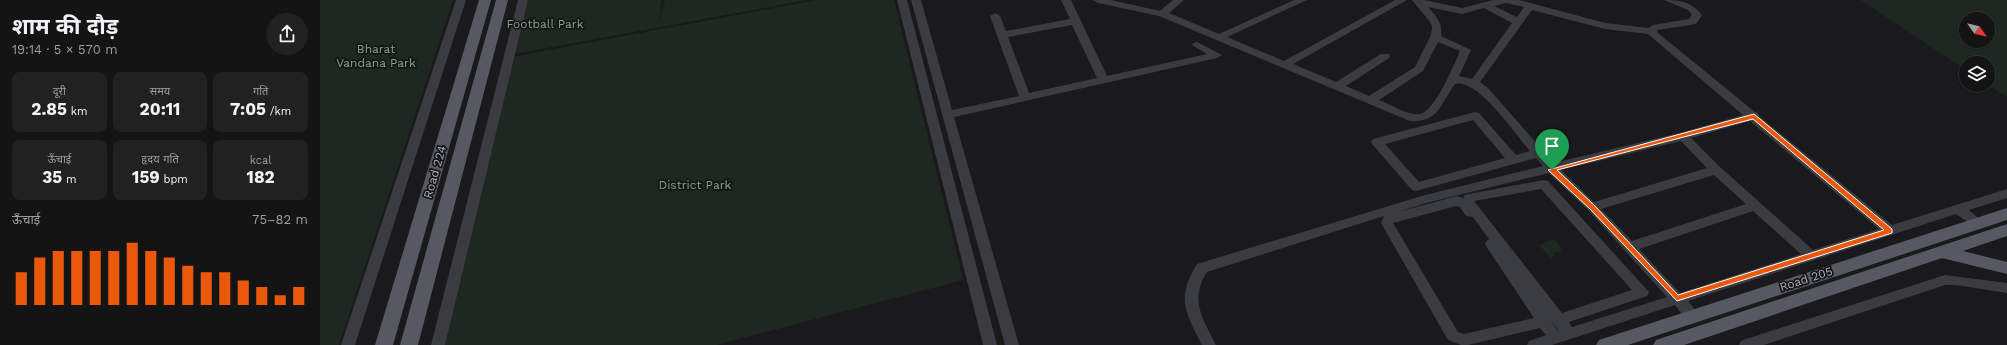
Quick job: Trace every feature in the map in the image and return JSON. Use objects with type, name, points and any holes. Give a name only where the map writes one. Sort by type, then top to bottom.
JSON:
[{"type":"main road","name":"Road 224","points":[[384,345],[485,0]]},
{"type":"main road","name":"Road 224","points":[[409,345],[502,0]]},
{"type":"main road","name":"Road 205","points":[[1605,345],[1978,223],[2003,227]]},
{"type":"main road","name":"Road 205","points":[[1662,345],[1942,252],[2003,227]]},
{"type":"main road","points":[[1942,252],[2007,268]]},
{"type":"street","points":[[348,345],[461,0]]},
{"type":"street","points":[[438,345],[522,0]]},
{"type":"street","points":[[902,0],[990,345]]},
{"type":"street","points":[[916,0],[1012,345]]},
{"type":"street","points":[[1066,0],[1104,81]]},
{"type":"street","points":[[1098,0],[1162,14],[1286,64],[1369,101],[1410,117],[1422,118],[1430,114],[1451,82],[1466,50],[1435,37]]},
{"type":"street","points":[[1162,14],[1179,0]]},
{"type":"street","points":[[1220,37],[1302,0]]},
{"type":"street","points":[[1286,64],[1402,0]]},
{"type":"street","points":[[1418,1],[1462,12],[1506,0],[1605,26],[1652,31],[1658,27],[1692,22],[1696,18],[1697,15],[1692,8],[1669,0]]},
{"type":"street","points":[[1369,101],[1418,69],[1435,37],[1437,28],[1435,21],[1418,1]]},
{"type":"street","points":[[1485,5],[1518,22]]},
{"type":"street","points":[[1474,82],[1530,6]]},
{"type":"street","points":[[995,16],[1025,98]]},
{"type":"street","points":[[1002,35],[1075,21]]},
{"type":"street","points":[[1652,31],[1653,34],[1754,116],[1890,231]]},
{"type":"street","points":[[948,115],[1217,55],[1197,45]]},
{"type":"street","points":[[1338,86],[1385,56]]},
{"type":"street","points":[[1451,82],[1456,80],[1474,82],[1484,90],[1552,170],[1592,207],[1693,316]]},
{"type":"street","points":[[1513,160],[1475,116],[1377,142],[1416,187],[1513,160],[1538,153]]},
{"type":"street","points":[[1209,345],[1193,312],[1190,291],[1193,279],[1202,268],[1425,199],[1552,170],[1754,116]]},
{"type":"street","points":[[1683,136],[1716,170],[1811,256]]},
{"type":"street","points":[[1592,207],[1716,170]]},
{"type":"street","points":[[1559,320],[1642,292],[1544,184],[1469,198],[1468,202],[1569,334]]},
{"type":"street","points":[[1534,345],[2007,193]]},
{"type":"street","points":[[1544,321],[1464,340],[1453,336],[1387,221],[1456,201],[1464,204],[1556,338]]},
{"type":"street","points":[[1629,247],[1756,206]]},
{"type":"street","points":[[1958,209],[1978,223]]},
{"type":"street","points":[[1746,345],[1945,280],[1956,280],[2007,288]]},
{"type":"green space","name":"Bharat Vandana Park","points":[[320,0],[453,0],[339,345],[320,345]]},
{"type":"green space","name":"Football Park","points":[[526,0],[661,0],[659,23],[665,0],[806,0],[514,54]]},
{"type":"green space","name":"District Park","points":[[817,0],[894,0],[963,280],[716,345],[445,345],[512,57]]},
{"type":"green space","points":[[1861,0],[2007,0],[2007,97],[1995,89],[1995,56],[1959,56],[1959,65]]},
{"type":"green space","points":[[1555,239],[1562,251],[1553,253],[1553,257],[1551,258],[1539,245]]},
{"type":"route","points":[[1754,116],[1890,231],[1677,298],[1592,207],[1552,170],[1754,116]]}]
